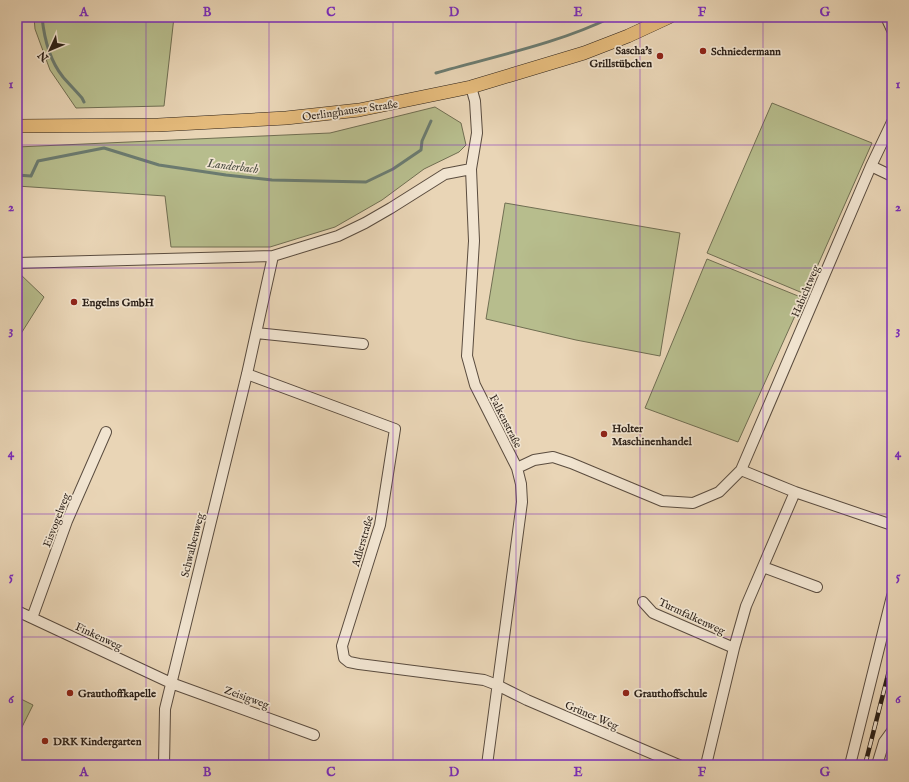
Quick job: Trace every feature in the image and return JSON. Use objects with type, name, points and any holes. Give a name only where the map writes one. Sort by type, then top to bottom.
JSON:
[{"type":"main road","name":"Oerlinghauser Straße","points":[[17,126],[158,125],[286,118],[359,110],[471,87],[584,53],[628,36],[669,17]]},
{"type":"street","points":[[886,17],[892,30]]},
{"type":"street","name":"Falkenstraße","points":[[471,87],[475,101],[477,133],[471,170],[474,241],[467,356],[475,385],[517,468],[521,484],[522,502],[487,765]]},
{"type":"street","name":"Habichtweg","points":[[517,468],[534,460],[553,457],[662,501],[693,503],[719,492],[741,470],[871,166],[892,122]]},
{"type":"street","points":[[871,166],[892,176]]},
{"type":"street","points":[[17,263],[273,256],[338,236],[384,212],[445,174],[471,170]]},
{"type":"street","name":"Schwalbenweg","points":[[164,765],[165,709],[247,374],[273,256]]},
{"type":"street","points":[[256,333],[363,344]]},
{"type":"street","name":"Adlerstraße","points":[[247,374],[395,429],[380,525],[342,646],[344,658],[349,662],[359,664],[484,680],[497,685]]},
{"type":"street","name":"Eisvogelweg","points":[[32,618],[67,521],[106,432]]},
{"type":"street","points":[[741,470],[795,492],[892,525]]},
{"type":"street","name":"Turmfalkenweg","points":[[706,765],[734,648],[746,606],[795,492]]},
{"type":"street","points":[[762,567],[816,587]]},
{"type":"street","points":[[850,765],[892,596]]},
{"type":"street","name":"Turmfalkenweg","points":[[643,602],[653,613],[734,648]]},
{"type":"street","name":"Finkenweg","points":[[17,611],[171,682]]},
{"type":"street","name":"Zeisigweg","points":[[171,682],[314,735]]},
{"type":"street","name":"Grüner Weg","points":[[497,685],[527,700],[679,765]]},
{"type":"street","points":[[877,765],[884,742],[892,731]]},
{"type":"green space","points":[[34,17],[174,17],[164,106],[76,108],[50,70],[35,29]]},
{"type":"green space","points":[[772,103],[872,143],[805,294],[707,253]]},
{"type":"green space","points":[[435,107],[461,123],[466,145],[459,152],[424,169],[382,200],[335,227],[270,247],[171,247],[165,196],[17,186],[17,147],[330,133]]},
{"type":"green space","points":[[505,203],[680,233],[660,356],[576,340],[486,319]]},
{"type":"green space","points":[[707,259],[803,298],[738,442],[645,408]]},
{"type":"green space","points":[[18,272],[44,297],[17,340],[17,273]]},
{"type":"green space","points":[[17,697],[33,705],[17,737]]},
{"type":"waterway","points":[[42,17],[46,41],[58,71],[84,102]]},
{"type":"waterway","name":"Landerbach","points":[[436,73],[526,49],[570,35],[612,17]]},
{"type":"waterway","name":"Landerbach","points":[[17,175],[31,176],[38,161],[104,148],[159,165],[226,175],[272,180],[366,182],[393,169],[421,150],[422,141],[431,121]]},
{"type":"railway","points":[[865,765],[892,659]]},
{"type":"place","name":"Schniedermann","points":[[703,51]]},
{"type":"place","name":"Sascha's Grillstübchen","points":[[660,56]]},
{"type":"place","name":"Engelns GmbH","points":[[74,302]]},
{"type":"place","name":"Holter Maschinenhandel","points":[[604,434]]},
{"type":"place","name":"Grauthoffkapelle","points":[[70,693]]},
{"type":"place","name":"Grauthoffschule","points":[[626,693]]},
{"type":"place","name":"DRK Kindergarten","points":[[45,741]]}]
